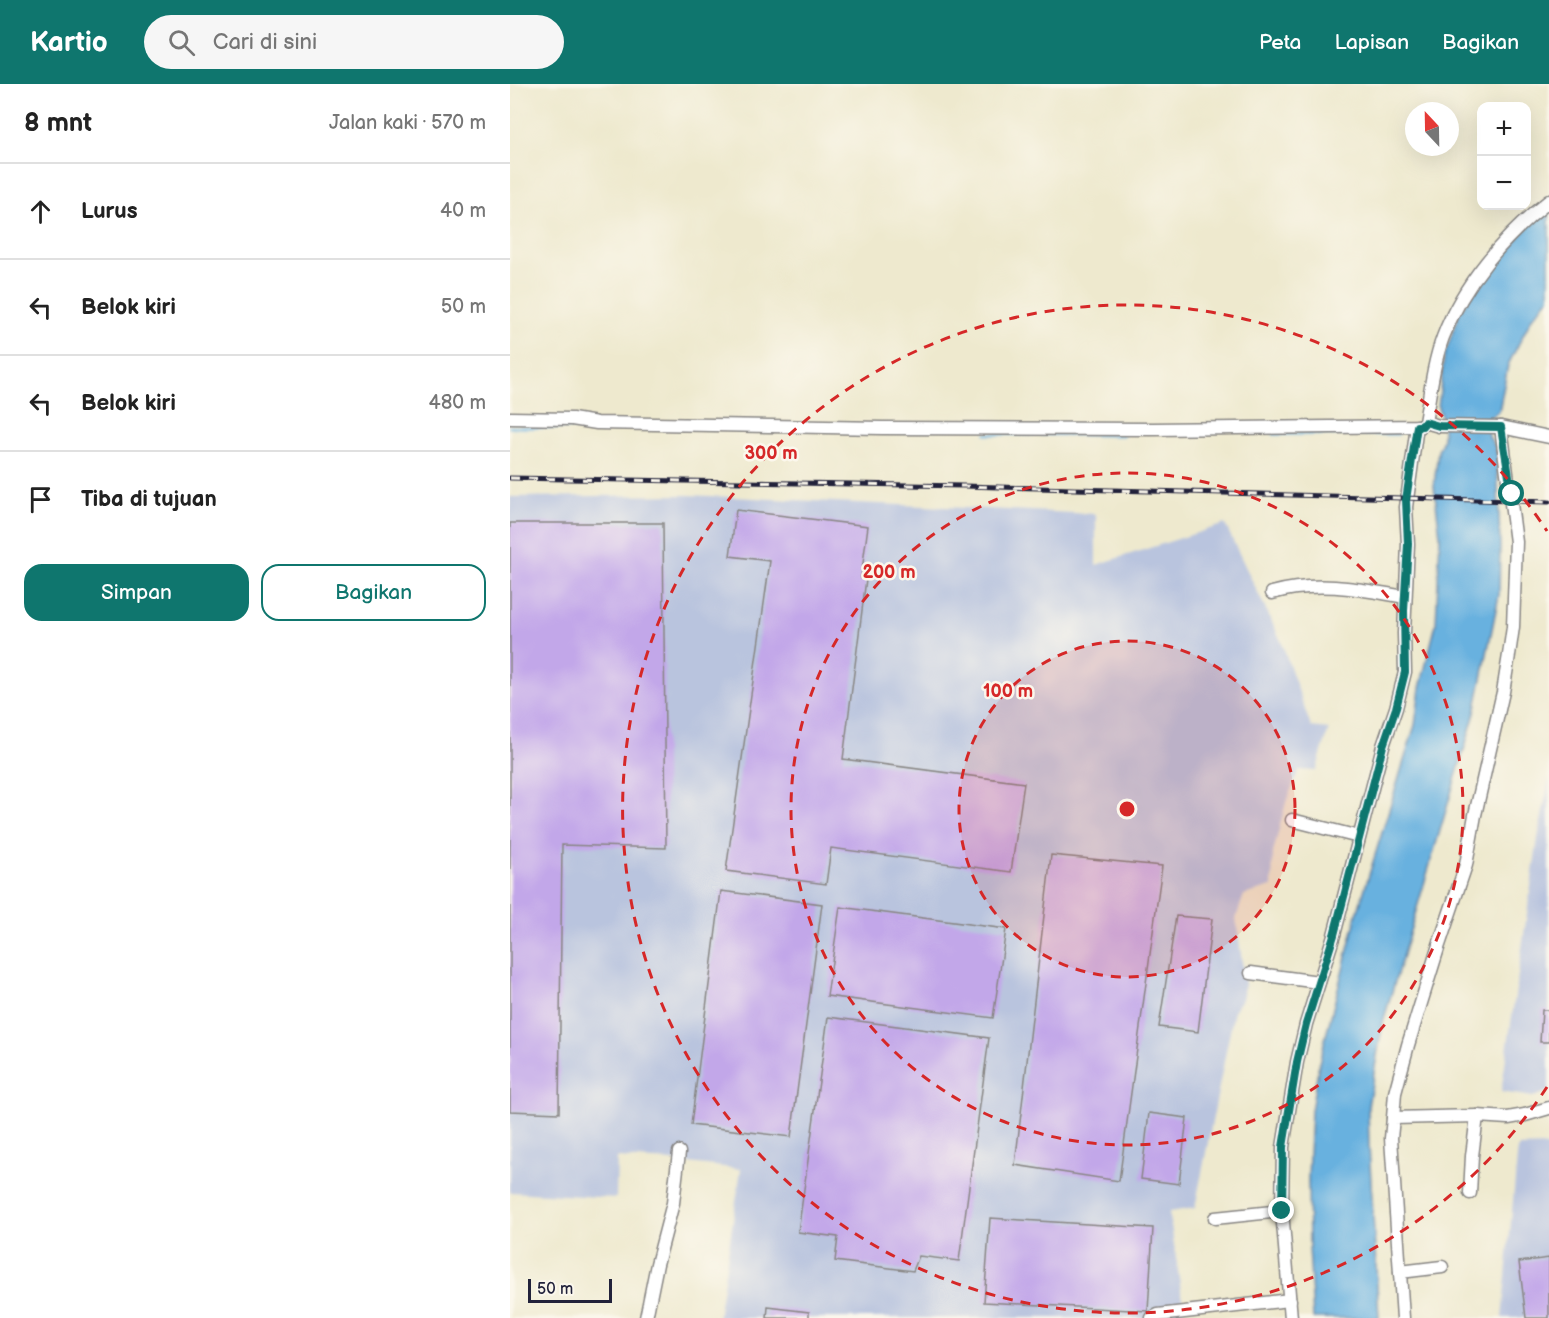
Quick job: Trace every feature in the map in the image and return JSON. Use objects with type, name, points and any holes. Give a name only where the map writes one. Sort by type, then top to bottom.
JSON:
[{"type":"street","points":[[1291,1318],[1282,1211],[1283,1147],[1301,1043],[1334,935],[1405,672],[1408,544],[1406,500],[1421,424],[1442,339],[1472,281],[1512,235],[1549,201]]},
{"type":"street","points":[[510,418],[572,419],[597,423],[882,428],[1421,424],[1497,427],[1549,436]]},
{"type":"street","points":[[1403,1318],[1391,1138],[1395,1093],[1439,945],[1466,865],[1503,692],[1513,627],[1516,542],[1497,427]]},
{"type":"street","points":[[1272,593],[1290,588],[1331,585],[1405,597]]},
{"type":"street","points":[[1293,820],[1359,837]]},
{"type":"street","points":[[1251,973],[1319,982]]},
{"type":"street","points":[[1393,1118],[1476,1116],[1508,1118],[1549,1108]]},
{"type":"street","points":[[1470,1193],[1476,1116]]},
{"type":"street","points":[[646,1318],[673,1203],[679,1152]]},
{"type":"street","points":[[1215,1218],[1282,1211]]},
{"type":"street","points":[[1400,1272],[1442,1267]]},
{"type":"street","points":[[1152,1318],[1158,1315],[1290,1300]]},
{"type":"shaded area","points":[[688,495],[1096,514],[1096,565],[1225,524],[1281,641],[1311,727],[1329,729],[1316,771],[1299,770],[1286,802],[1273,853],[1272,887],[1244,895],[1236,918],[1245,984],[1242,999],[1234,1011],[1195,1208],[1169,1212],[1184,1310],[1146,1318],[718,1318],[741,1169],[617,1158],[616,1198],[510,1192],[510,497]]},
{"type":"shaded area","points":[[1549,778],[1549,1091],[1533,1097],[1501,1092],[1538,838]]},
{"type":"shaded area","points":[[1549,1146],[1549,1318],[1502,1318],[1518,1147]]},
{"type":"water","points":[[1549,210],[1549,298],[1532,318],[1508,365],[1499,411],[1487,420],[1489,437],[1497,454],[1499,595],[1475,713],[1383,1022],[1368,1106],[1379,1318],[1313,1318],[1308,1179],[1311,1111],[1319,1063],[1357,914],[1415,725],[1420,688],[1436,624],[1440,536],[1434,486],[1438,451],[1443,440],[1443,422],[1438,407],[1444,357],[1460,311],[1495,262],[1533,222]]},
{"type":"building","points":[[736,510],[868,526],[861,578],[866,579],[843,759],[1024,783],[1011,872],[831,848],[826,884],[726,871],[770,561],[730,556]]},
{"type":"building","points":[[510,523],[663,523],[666,848],[562,845],[559,1113],[510,1111]]},
{"type":"building","points":[[1051,855],[1162,866],[1119,1181],[1015,1165]]},
{"type":"building","points":[[721,891],[822,904],[791,1137],[691,1125]]},
{"type":"building","points":[[840,907],[1006,929],[993,1018],[827,996]]},
{"type":"building","points":[[1176,916],[1212,919],[1198,1032],[1159,1027]]},
{"type":"building","points":[[1542,1010],[1549,1010],[1549,1042],[1540,1042]]},
{"type":"building","points":[[828,1017],[989,1038],[959,1261],[919,1256],[913,1271],[835,1261],[838,1237],[798,1232]]},
{"type":"building","points":[[1149,1113],[1187,1118],[1179,1184],[1141,1179]]},
{"type":"building","points":[[990,1218],[1153,1228],[1148,1311],[984,1302]]},
{"type":"building","points":[[1549,1258],[1549,1318],[1526,1318],[1519,1262]]},
{"type":"building","points":[[768,1307],[809,1312],[809,1318],[767,1318]]},
{"type":"waterway","points":[[510,427],[595,428]]},
{"type":"waterway","points":[[986,434],[1123,435]]},
{"type":"waterway","points":[[1274,434],[1398,434]]},
{"type":"railway","points":[[510,478],[964,486],[1549,502]]},
{"type":"route","points":[[1282,1211],[1283,1147],[1297,1062],[1405,672],[1404,611],[1408,544],[1406,500],[1417,426],[1422,426],[1425,422],[1439,426],[1501,427],[1512,494]]}]
